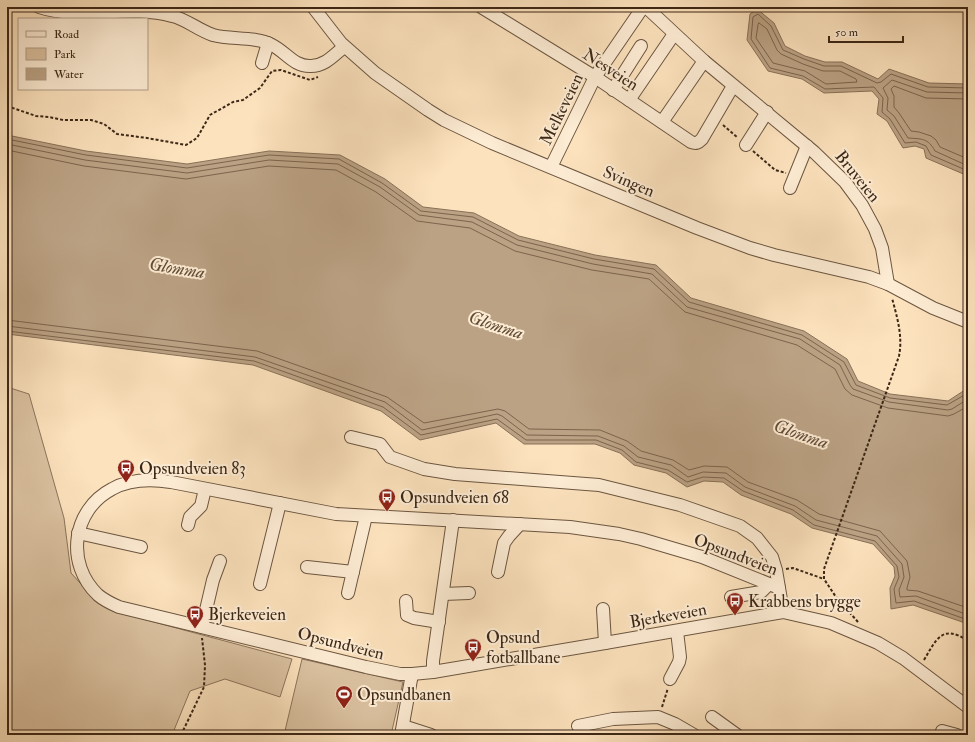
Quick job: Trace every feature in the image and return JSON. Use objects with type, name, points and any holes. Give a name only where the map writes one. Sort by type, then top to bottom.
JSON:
[{"type":"street","points":[[39,7],[56,11],[141,11],[171,16],[214,35],[268,43],[279,49],[296,63],[309,66],[323,63],[344,47]]},
{"type":"street","name":"Svingen","points":[[313,7],[344,47],[374,73],[444,120],[498,145],[697,228],[750,248],[774,255],[869,277],[888,284],[933,308],[968,322]]},
{"type":"street","name":"Nesveien","points":[[481,7],[595,77],[695,143],[698,143],[702,139],[733,86]]},
{"type":"street","name":"Melkeveien","points":[[551,167],[595,77],[643,7]]},
{"type":"street","name":"Bruveien","points":[[646,7],[704,61],[807,146],[845,182],[862,204],[878,238],[885,263],[888,284]]},
{"type":"street","points":[[629,100],[674,34]]},
{"type":"street","points":[[262,63],[268,43]]},
{"type":"street","points":[[613,90],[641,46]]},
{"type":"street","points":[[662,122],[704,61]]},
{"type":"street","points":[[746,145],[767,112]]},
{"type":"street","points":[[790,188],[807,146]]},
{"type":"street","points":[[351,437],[380,444],[390,457],[424,469],[454,474],[599,485],[680,505],[740,526],[757,538],[766,547],[772,557],[776,570],[774,586],[761,592],[731,597]]},
{"type":"street","name":"Opsundveien","points":[[412,674],[400,674],[366,667],[119,607],[104,600],[94,590],[84,576],[76,549],[78,532],[84,516],[107,492],[120,485],[142,480],[154,480],[336,514],[570,527],[641,539],[702,557],[774,586],[783,612]]},
{"type":"street","points":[[188,525],[190,517],[202,506],[205,489]]},
{"type":"street","points":[[260,584],[280,503]]},
{"type":"street","points":[[348,593],[366,516]]},
{"type":"street","points":[[433,672],[433,661],[453,520]]},
{"type":"street","points":[[498,572],[504,543],[520,524]]},
{"type":"street","points":[[78,532],[141,547]]},
{"type":"street","points":[[202,627],[213,580],[220,562]]},
{"type":"street","points":[[307,568],[353,572]]},
{"type":"street","points":[[443,594],[469,593]]},
{"type":"street","points":[[406,601],[407,615],[414,618],[439,622]]},
{"type":"street","name":"Bjerkeveien","points":[[603,609],[605,644]]},
{"type":"street","points":[[783,612],[831,623],[878,643],[903,658],[968,707]]},
{"type":"street","name":"Bjerkeveien","points":[[412,674],[433,672],[605,644],[783,612]]},
{"type":"street","points":[[670,679],[680,657],[677,631]]},
{"type":"street","points":[[412,674],[402,731],[431,735]]},
{"type":"street","points":[[578,726],[613,720],[658,717],[675,724],[694,735]]},
{"type":"street","points":[[712,717],[737,735]]},
{"type":"street","points":[[942,731],[957,735]]},
{"type":"path","points":[[7,106],[36,116],[62,120],[91,120],[104,124],[117,134],[186,145],[197,138],[210,115],[233,102],[243,100],[260,88],[272,72],[281,70],[310,80],[322,75]]},
{"type":"path","points":[[859,623],[836,597],[824,579],[824,569],[896,365],[901,346],[888,284]]},
{"type":"path","points":[[776,570],[793,568],[824,579]]},
{"type":"path","points":[[181,735],[204,687],[205,665],[202,644],[202,627]]},
{"type":"path","points":[[924,660],[938,637],[952,633],[968,641]]},
{"type":"path","points":[[658,717],[667,694],[670,679]]},
{"type":"green space","points":[[7,387],[29,394],[64,518],[71,573],[91,595],[113,611],[292,659],[280,697],[225,679],[190,691],[172,735],[7,735]]},
{"type":"green space","name":"Opsundbanen","points":[[302,659],[403,682],[391,735],[284,735]]},
{"type":"water","points":[[757,9],[774,23],[785,46],[805,56],[825,62],[842,62],[878,79],[889,69],[929,83],[968,84],[968,176],[926,158],[924,149],[915,146],[903,148],[887,121],[877,114],[879,99],[872,91],[824,93],[802,79],[768,71],[747,40],[750,14]]},
{"type":"water","name":"Glomma","points":[[7,135],[86,151],[187,164],[269,151],[340,155],[385,179],[423,207],[474,213],[519,236],[595,255],[656,265],[691,298],[804,331],[847,359],[858,381],[890,394],[948,401],[968,388],[968,624],[913,605],[891,609],[890,588],[895,576],[894,567],[873,544],[812,528],[791,514],[741,495],[723,482],[704,481],[687,487],[666,473],[634,465],[620,453],[595,444],[524,444],[496,423],[420,440],[381,411],[253,365],[7,334]]},
{"type":"place","name":"Opsundveien 83","points":[[126,483]]},
{"type":"place","name":"Opsundveien 68","points":[[387,512]]},
{"type":"place","name":"Krabbens brygge","points":[[735,616]]},
{"type":"place","name":"Bjerkeveien","points":[[195,629]]},
{"type":"place","name":"Opsund fotballbane","points":[[473,662]]},
{"type":"place","name":"Opsundbanen","points":[[344,709]]}]
